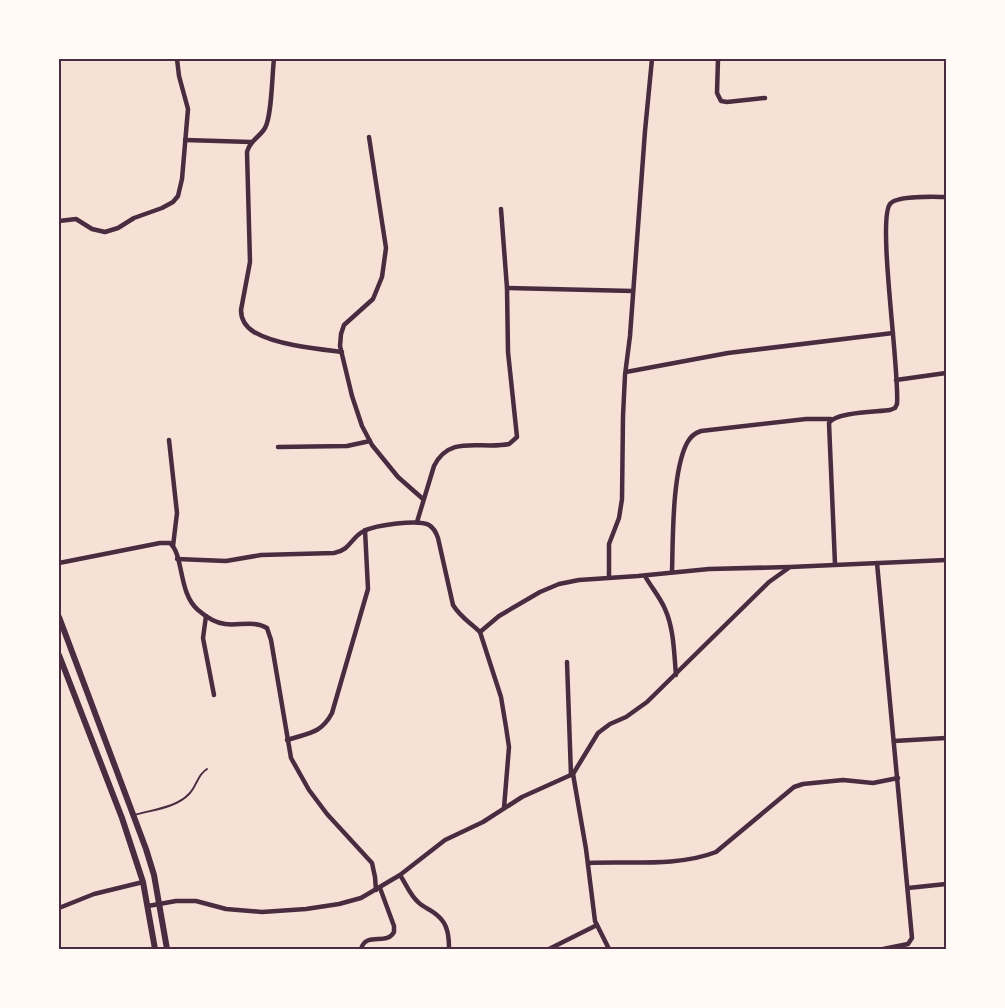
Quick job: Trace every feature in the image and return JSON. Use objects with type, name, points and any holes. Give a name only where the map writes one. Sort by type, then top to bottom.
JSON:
[{"type":"main road","points":[[59,617],[134,814],[154,875],[167,949]]},
{"type":"main road","points":[[59,655],[122,818],[143,882],[155,949]]},
{"type":"street","points":[[59,221],[76,219],[92,229],[105,232],[118,228],[134,218],[162,208],[173,202],[178,196],[188,109],[179,76],[177,59]]},
{"type":"street","points":[[274,59],[268,121],[265,128],[251,142],[247,152],[250,262],[241,317],[254,332],[273,340],[342,352]]},
{"type":"street","points":[[609,577],[609,544],[619,518],[622,499],[623,416],[626,372],[652,59]]},
{"type":"street","points":[[718,59],[717,93],[721,101],[765,98]]},
{"type":"street","points":[[369,137],[386,248],[382,277],[373,299],[344,325],[341,334],[342,352],[352,396],[362,426],[370,441],[398,478],[424,499]]},
{"type":"street","points":[[185,140],[251,142]]},
{"type":"street","points":[[672,572],[676,484],[683,452],[692,436],[701,431],[806,419],[831,419],[839,416],[895,408],[898,398],[887,260],[887,209],[890,204],[899,199],[946,197]]},
{"type":"street","points":[[417,522],[434,466],[444,452],[461,445],[509,444],[516,437],[508,352],[507,288],[501,209]]},
{"type":"street","points":[[507,288],[633,291]]},
{"type":"street","points":[[626,372],[728,353],[893,333]]},
{"type":"street","points":[[896,380],[946,374]]},
{"type":"street","points":[[831,419],[828,428],[834,564]]},
{"type":"street","points":[[169,440],[177,514],[173,546],[187,594],[196,609],[218,622],[226,624],[256,623],[266,628],[271,640],[291,758],[309,790],[327,814],[372,863],[378,889],[394,926],[394,932],[389,937],[369,939],[362,945],[361,949]]},
{"type":"street","points":[[278,447],[347,446],[370,441]]},
{"type":"street","points":[[177,559],[226,561],[250,556],[334,553],[346,549],[358,534],[365,530],[417,522],[432,526],[436,532],[453,605],[459,615],[480,632],[501,697],[509,747],[504,808]]},
{"type":"street","points":[[287,740],[322,728],[332,713],[368,589],[365,530]]},
{"type":"street","points":[[59,562],[167,542],[173,546]]},
{"type":"street","points":[[480,632],[499,616],[540,592],[559,584],[579,580],[645,576],[709,569],[946,560]]},
{"type":"street","points":[[877,563],[912,938],[908,944],[882,949]]},
{"type":"street","points":[[148,906],[186,900],[226,909],[271,912],[339,904],[361,898],[400,875],[445,840],[483,822],[533,791],[572,775],[603,728],[638,709],[676,675],[769,582],[790,567]]},
{"type":"street","points":[[645,576],[664,606],[668,616],[676,675]]},
{"type":"street","points":[[206,616],[203,638],[214,694]]},
{"type":"street","points":[[567,662],[572,775],[588,863],[592,907],[597,924],[609,949]]},
{"type":"street","points":[[894,741],[946,738]]},
{"type":"street","points":[[588,863],[680,860],[709,854],[716,852],[794,787],[803,784],[843,780],[873,783],[898,778]]},
{"type":"street","points":[[400,875],[418,903],[442,920],[448,934],[449,949]]},
{"type":"street","points":[[59,908],[94,894],[143,882]]},
{"type":"street","points":[[908,888],[946,884]]},
{"type":"street","points":[[549,949],[597,924]]},
{"type":"lane","points":[[134,814],[173,804],[183,799],[190,794],[198,776],[207,769]]}]
